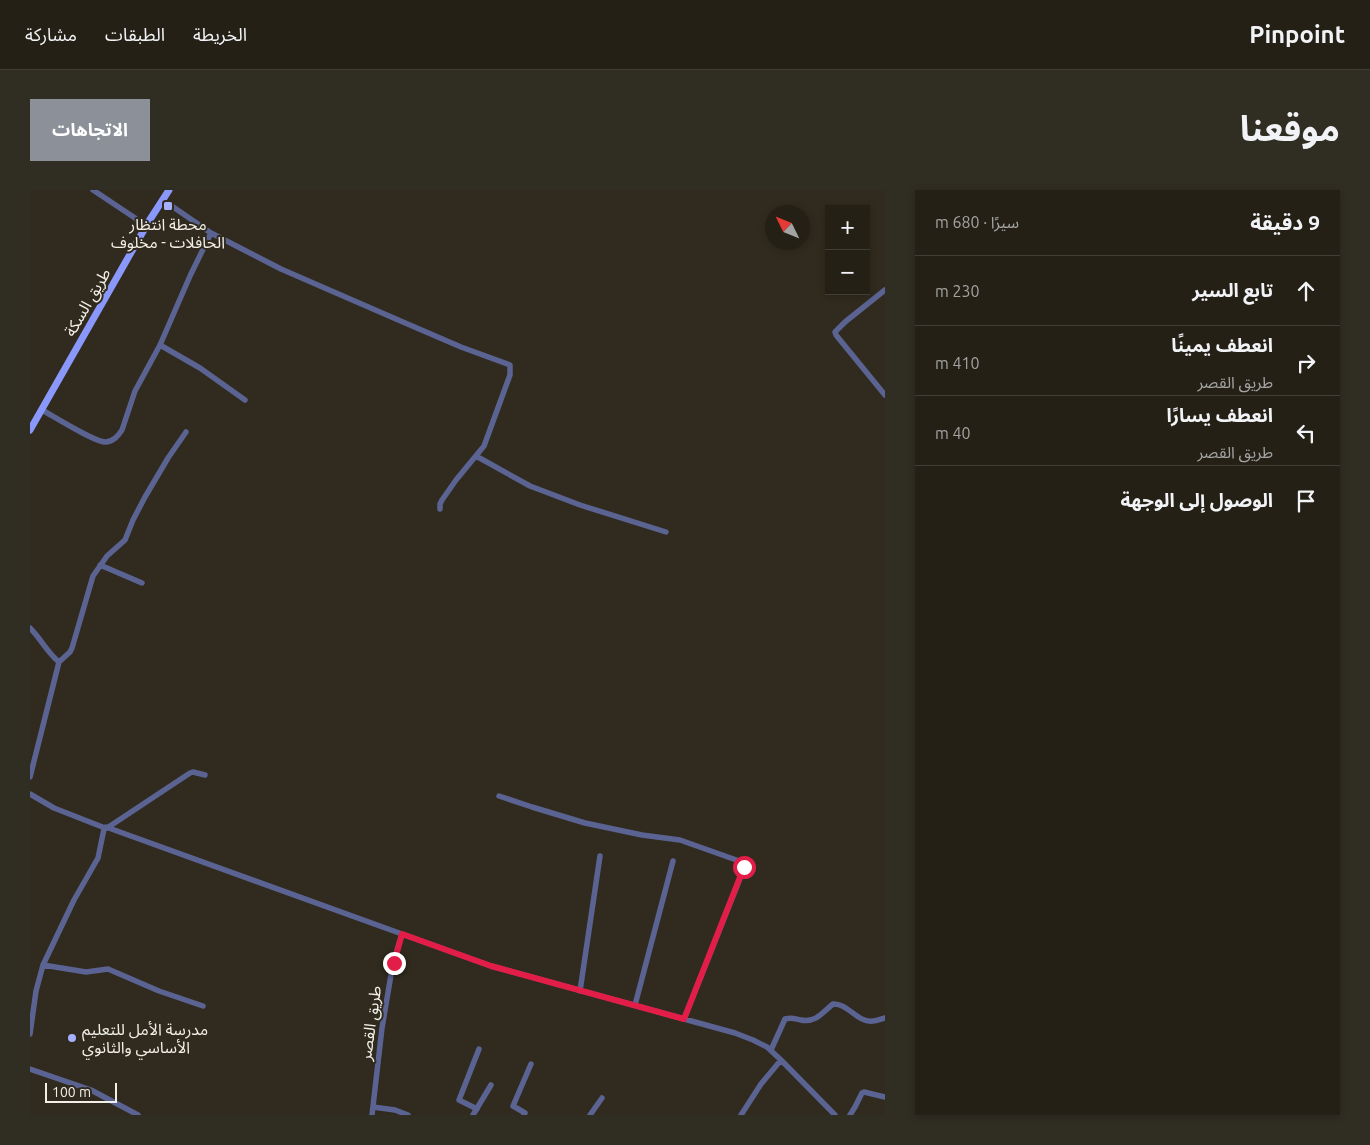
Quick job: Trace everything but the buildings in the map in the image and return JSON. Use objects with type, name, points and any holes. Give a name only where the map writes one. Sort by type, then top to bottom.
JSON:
[{"type":"main road","name":"طريق السكة","points":[[30,430],[144,229],[169,190]]},
{"type":"street","points":[[93,190],[135,218],[144,229]]},
{"type":"street","points":[[163,200],[212,232],[290,273],[453,343],[510,365],[510,375],[484,446],[442,500],[440,510]]},
{"type":"street","points":[[135,218],[149,221]]},
{"type":"street","points":[[42,410],[104,442],[118,436],[122,430],[135,391],[160,345],[190,276],[212,232]]},
{"type":"street","points":[[885,290],[845,322],[836,332],[836,335],[885,395]]},
{"type":"street","points":[[160,345],[200,368],[245,400]]},
{"type":"street","points":[[30,777],[59,662],[72,648],[90,583],[107,556],[126,540],[133,520],[142,503],[170,454],[186,432]]},
{"type":"street","points":[[476,456],[530,486],[580,505],[666,532]]},
{"type":"street","points":[[100,565],[142,583]]},
{"type":"street","points":[[30,628],[49,653],[59,662]]},
{"type":"street","points":[[30,1034],[36,991],[43,965],[74,900],[98,858],[106,828],[190,773],[205,775]]},
{"type":"street","points":[[30,794],[54,808],[106,828],[491,966],[735,1033],[753,1040],[771,1050],[835,1115]]},
{"type":"street","points":[[499,796],[585,822],[642,835],[680,840],[742,862],[743,872],[684,1019]]},
{"type":"street","points":[[580,990],[600,856]]},
{"type":"street","points":[[635,1005],[673,861]]},
{"type":"street","name":"طريق القصر","points":[[372,1115],[382,1028],[394,963],[402,934]]},
{"type":"street","points":[[43,965],[86,972],[108,969],[159,991],[204,1006]]},
{"type":"street","points":[[771,1050],[785,1019],[790,1017],[808,1021],[815,1019],[833,1004],[840,1005],[866,1020],[873,1021],[885,1018]]},
{"type":"street","points":[[479,1049],[459,1100],[475,1112],[491,1085]]},
{"type":"street","points":[[741,1115],[761,1084],[781,1060]]},
{"type":"street","points":[[524,1115],[525,1113],[513,1106],[531,1064]]},
{"type":"street","points":[[30,1069],[91,1090],[138,1115]]},
{"type":"street","points":[[850,1115],[862,1093],[885,1097]]},
{"type":"street","points":[[590,1115],[602,1098]]},
{"type":"street","points":[[373,1107],[395,1110],[408,1115]]},
{"type":"place","name":"محطة انتظار الحافلات - مخلوف","points":[[168,206]]},
{"type":"place","name":"مدرسة الأمل للتعليم الأساسي والثانوي","points":[[72,1038]]},
{"type":"route","points":[[394,963],[402,934],[491,966],[684,1019],[744,867]]}]
